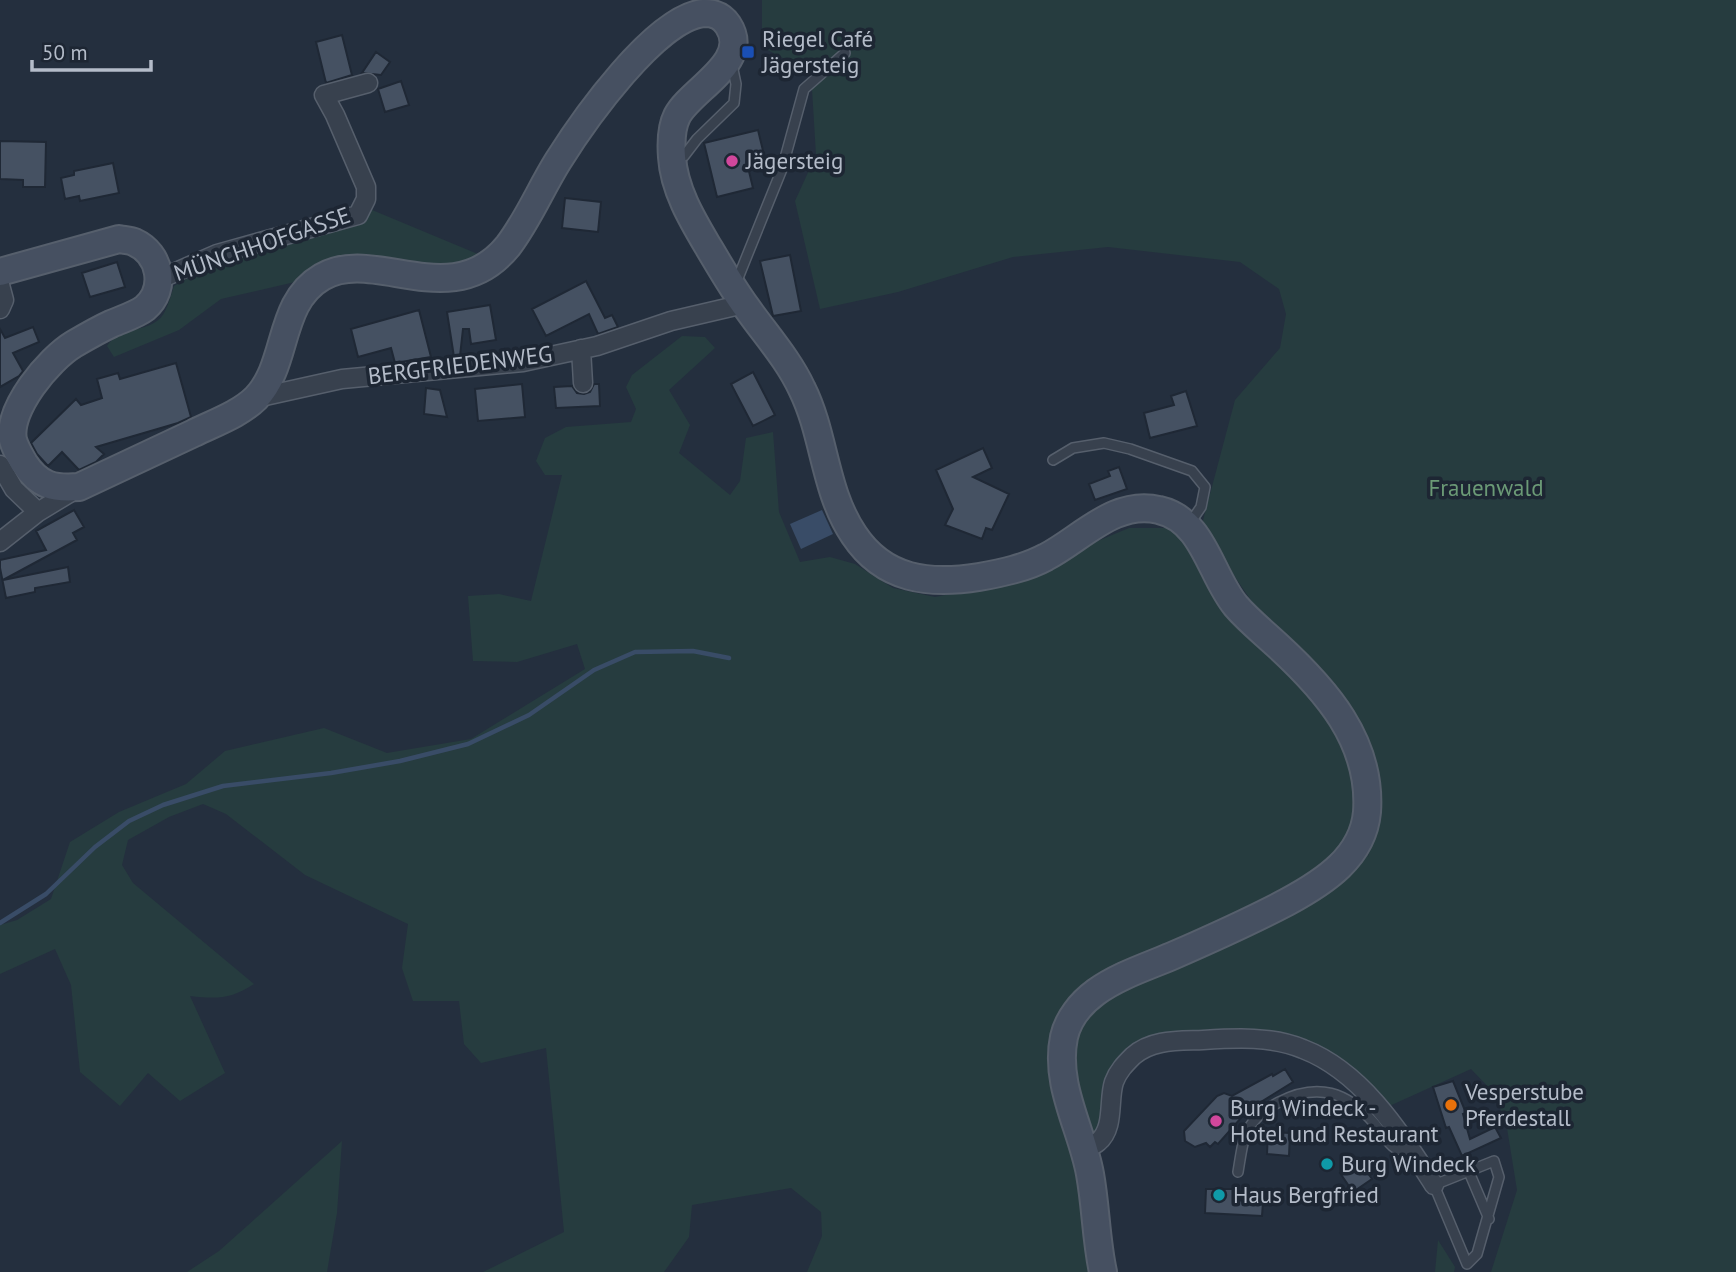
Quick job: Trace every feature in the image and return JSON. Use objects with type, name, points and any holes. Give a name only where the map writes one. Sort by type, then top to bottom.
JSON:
[{"type":"street","points":[[0,542],[38,512],[79,487],[238,411],[256,398],[272,369],[293,309],[306,289],[323,275],[341,270],[361,269],[435,279],[475,270],[494,259],[509,244],[560,158],[598,104],[632,64],[673,26],[706,13],[717,15],[731,30],[733,47],[730,57],[677,116],[673,130],[672,160],[683,199],[698,230],[739,297],[789,364],[807,399],[833,492],[850,531],[866,551],[909,577],[952,581],[995,575],[1024,567],[1049,556],[1109,517],[1135,508],[1157,509],[1175,516],[1189,525],[1222,586],[1238,608],[1313,679],[1333,703],[1351,733],[1362,759],[1367,796],[1366,821],[1350,858],[1311,888],[1237,928],[1122,977],[1094,993],[1076,1010],[1065,1030],[1061,1063],[1067,1097],[1091,1180],[1096,1232],[1104,1272]]},
{"type":"street","name":"MÜNCHHOFGASSE","points":[[160,279],[218,254],[358,215],[366,199],[366,187],[324,95],[369,83]]},
{"type":"street","points":[[0,272],[119,239],[134,242],[147,251],[156,264],[160,279],[158,290],[143,309],[70,346],[54,359],[20,404],[13,438],[18,454],[44,483],[59,488],[79,487]]},
{"type":"street","points":[[0,285],[4,300],[0,309]]},
{"type":"street","name":"BERGFRIEDENWEG","points":[[256,398],[342,379],[523,362],[581,349],[739,297]]},
{"type":"street","points":[[581,349],[583,383]]},
{"type":"street","points":[[0,465],[15,489],[38,512]]},
{"type":"street","points":[[1084,1149],[1100,1141],[1110,1122],[1110,1100],[1114,1082],[1120,1068],[1136,1053],[1153,1043],[1258,1039],[1302,1048],[1334,1066],[1374,1102],[1412,1150],[1434,1185]]},
{"type":"lane","points":[[739,297],[778,180],[804,89],[845,53]]},
{"type":"lane","points":[[1053,460],[1073,448],[1104,443],[1130,449],[1192,471],[1205,487],[1201,507],[1189,525]]},
{"type":"lane","points":[[1238,1172],[1244,1135],[1256,1117],[1299,1094],[1337,1093],[1352,1101],[1393,1148],[1412,1150]]},
{"type":"lane","points":[[1494,1161],[1499,1177],[1477,1254],[1467,1264],[1434,1185],[1469,1172],[1494,1161]]},
{"type":"lane","points":[[1469,1172],[1489,1219]]},
{"type":"green space","name":"Frauenwald","points":[[762,0],[1736,0],[1736,1272],[1491,1272],[1517,1190],[1507,1128],[1495,1094],[1471,1069],[1385,1108],[1302,1043],[1132,1049],[1097,1138],[1072,1155],[1095,1272],[807,1272],[822,1236],[821,1212],[791,1188],[692,1205],[689,1237],[664,1272],[483,1272],[564,1232],[546,1048],[481,1063],[464,1044],[459,1001],[413,1001],[402,968],[408,924],[305,875],[226,814],[203,804],[169,817],[128,840],[122,865],[133,883],[254,984],[224,997],[190,996],[225,1073],[180,1101],[148,1073],[120,1106],[80,1072],[71,985],[55,949],[0,974],[0,925],[17,920],[51,899],[70,842],[119,812],[186,784],[225,751],[324,728],[387,753],[471,739],[585,669],[577,644],[517,662],[473,661],[468,596],[499,594],[531,601],[562,475],[545,475],[536,461],[545,438],[566,427],[631,422],[636,409],[626,387],[632,375],[682,336],[705,337],[715,348],[669,390],[690,425],[679,453],[730,495],[740,481],[746,438],[773,432],[779,512],[800,562],[830,557],[855,564],[893,588],[935,597],[987,587],[1129,528],[1176,528],[1316,692],[1358,780],[1368,857],[1379,812],[1362,737],[1266,622],[1201,528],[1235,400],[1280,348],[1286,314],[1279,289],[1240,262],[1108,247],[1013,257],[898,292],[820,309],[795,201],[816,155],[811,73],[762,47]]},
{"type":"green space","points":[[365,207],[485,257],[456,268],[308,279],[221,299],[179,330],[114,357],[107,346],[124,332],[157,321],[166,310],[174,286],[220,260]]},
{"type":"green space","points":[[342,1141],[337,1213],[327,1272],[187,1272],[219,1251]]},
{"type":"green space","points":[[1438,1240],[1455,1267],[1454,1272],[1435,1272]]},
{"type":"water","points":[[822,510],[833,534],[801,549],[790,524]]},
{"type":"building","points":[[342,35],[352,75],[326,83],[316,42]]},
{"type":"building","points":[[376,52],[390,62],[381,75],[362,73]]},
{"type":"building","points":[[401,81],[409,105],[385,112],[378,89]]},
{"type":"building","name":"Jägersteig","points":[[758,130],[765,159],[747,163],[753,188],[717,197],[704,143]]},
{"type":"building","points":[[0,141],[46,142],[45,187],[23,187],[23,180],[0,179]]},
{"type":"building","points":[[113,163],[119,193],[80,201],[79,196],[65,199],[61,178],[74,175],[74,171]]},
{"type":"building","points":[[565,198],[601,202],[598,232],[562,228]]},
{"type":"building","points":[[790,255],[801,311],[773,316],[760,261]]},
{"type":"building","points":[[117,262],[125,287],[90,297],[82,273]]},
{"type":"building","points":[[586,281],[605,318],[612,315],[618,327],[598,334],[589,314],[546,336],[532,309]]},
{"type":"building","points":[[490,305],[496,340],[471,344],[469,329],[463,329],[460,356],[454,357],[447,312]]},
{"type":"building","points":[[419,310],[431,357],[395,363],[391,348],[358,357],[351,329]]},
{"type":"building","points":[[33,327],[39,342],[13,353],[23,371],[0,387],[0,329],[5,338]]},
{"type":"building","points":[[176,363],[191,417],[96,447],[104,454],[96,462],[79,470],[62,452],[48,466],[37,454],[31,443],[76,399],[81,405],[102,398],[97,379],[118,373],[120,379]]},
{"type":"building","points":[[753,372],[775,415],[753,426],[731,384]]},
{"type":"building","points":[[522,384],[525,417],[478,421],[475,389]]},
{"type":"building","points":[[594,384],[599,384],[600,406],[556,408],[554,387],[572,386],[577,393],[584,394],[590,392]]},
{"type":"building","points":[[426,388],[440,390],[447,417],[424,414]]},
{"type":"building","points":[[1186,391],[1197,426],[1150,438],[1144,413],[1174,405],[1171,396]]},
{"type":"building","points":[[983,448],[992,468],[973,477],[1009,494],[992,530],[986,528],[982,539],[945,525],[953,509],[936,470]]},
{"type":"building","points":[[1119,467],[1127,489],[1095,500],[1089,484],[1110,476],[1108,471]]},
{"type":"building","points":[[74,510],[84,527],[73,533],[77,540],[3,580],[68,567],[70,582],[35,588],[35,592],[6,598],[0,568],[0,560],[46,550],[36,531]]},
{"type":"building","points":[[1285,1069],[1293,1082],[1248,1110],[1218,1144],[1215,1142],[1210,1147],[1206,1143],[1195,1147],[1185,1141],[1184,1131],[1217,1096],[1224,1093],[1232,1096]]},
{"type":"building","points":[[1453,1081],[1466,1113],[1463,1114],[1470,1139],[1495,1127],[1501,1138],[1462,1156],[1449,1127],[1446,1128],[1433,1087]]},
{"type":"building","points":[[1268,1132],[1290,1133],[1289,1156],[1267,1154]]},
{"type":"building","points":[[1359,1160],[1372,1179],[1353,1192],[1340,1173]]},
{"type":"building","name":"Haus Bergfried","points":[[1206,1189],[1233,1189],[1233,1200],[1263,1202],[1262,1216],[1205,1213]]},
{"type":"waterway","points":[[0,923],[46,894],[95,847],[129,821],[163,805],[223,786],[331,773],[400,761],[468,744],[529,715],[594,670],[635,652],[693,651],[729,658]]},
{"type":"place","name":"Riegel Café Jägersteig","points":[[748,52]]},
{"type":"place","name":"Jägersteig","points":[[732,161]]},
{"type":"place","name":"Vesperstube Pferdestall","points":[[1451,1105]]},
{"type":"place","name":"Burg Windeck - Hotel und Restaurant","points":[[1216,1121]]},
{"type":"place","name":"Burg Windeck","points":[[1327,1164]]},
{"type":"place","name":"Haus Bergfried","points":[[1219,1195]]}]
